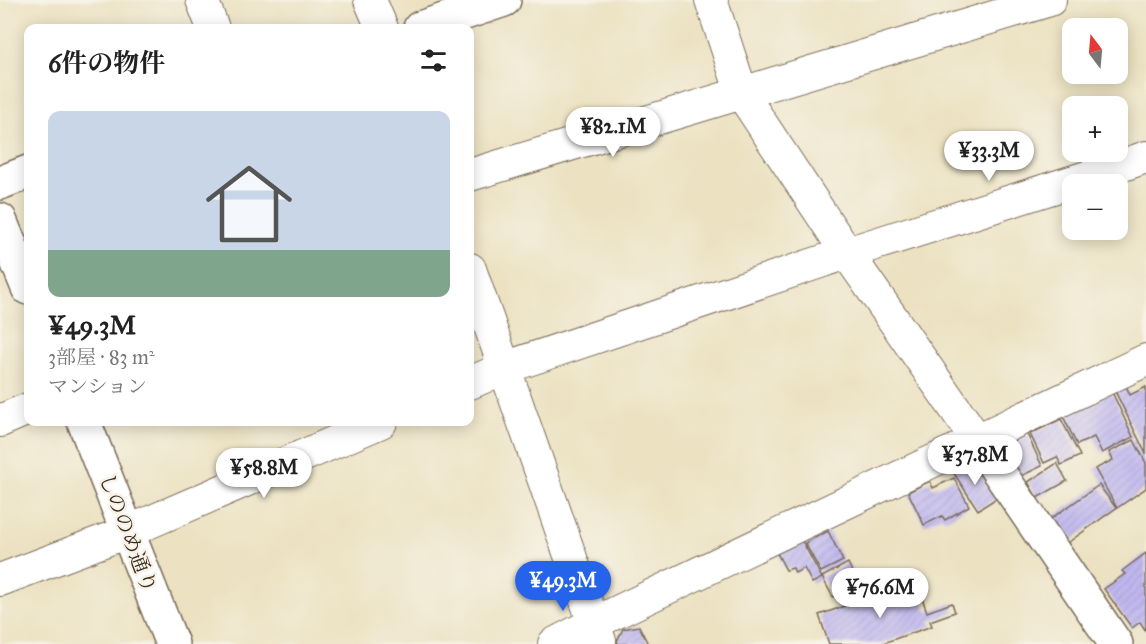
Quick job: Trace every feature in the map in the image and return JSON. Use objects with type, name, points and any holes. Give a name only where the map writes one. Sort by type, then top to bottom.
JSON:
[{"type":"street","points":[[202,0],[211,24]]},
{"type":"street","points":[[370,0],[380,24]]},
{"type":"street","points":[[432,24],[504,0]]},
{"type":"street","points":[[711,0],[742,94],[847,253],[1116,644]]},
{"type":"street","points":[[474,174],[1050,0]]},
{"type":"street","points":[[474,381],[504,368],[847,253],[1146,157]]},
{"type":"street","points":[[0,183],[24,174]]},
{"type":"street","points":[[0,220],[24,278]]},
{"type":"street","points":[[474,281],[598,633]]},
{"type":"street","points":[[554,644],[598,633],[977,440],[1146,360]]},
{"type":"street","points":[[0,421],[24,412]]},
{"type":"street","name":"しののめ通り","points":[[86,426],[172,644]]},
{"type":"street","points":[[0,580],[127,532],[334,431],[360,426]]},
{"type":"building","points":[[1126,386],[1130,395],[1146,387],[1146,454],[1115,391]]},
{"type":"building","points":[[1112,392],[1133,437],[1102,453],[1094,437],[1077,445],[1063,416]]},
{"type":"building","points":[[1061,419],[1080,456],[1061,465],[1057,457],[1044,463],[1030,434]]},
{"type":"building","points":[[1026,432],[1042,466],[1017,478],[1005,453],[1009,452],[1004,442]]},
{"type":"building","points":[[1134,440],[1146,463],[1146,488],[1117,508],[1095,469],[1113,460],[1109,452]]},
{"type":"building","points":[[1057,463],[1067,481],[1037,498],[1028,482]]},
{"type":"building","points":[[965,464],[976,467],[997,498],[978,510],[953,472]]},
{"type":"building","points":[[954,478],[969,506],[945,520],[942,516],[924,525],[908,492],[930,481],[933,488]]},
{"type":"building","points":[[1099,485],[1116,508],[1066,544],[1049,520]]},
{"type":"building","points":[[828,531],[843,561],[821,572],[805,543]]},
{"type":"building","points":[[802,541],[822,578],[812,583],[804,568],[795,573],[793,568],[786,570],[777,553]]},
{"type":"building","points":[[1146,553],[1146,631],[1140,622],[1132,628],[1104,589],[1125,574],[1122,571]]},
{"type":"building","points":[[848,563],[858,584],[833,597],[822,577]]},
{"type":"building","points":[[890,590],[891,595],[904,591],[921,595],[927,612],[952,603],[955,612],[930,621],[932,626],[883,644],[829,644],[819,615]]},
{"type":"building","points":[[639,626],[648,644],[618,644],[617,641],[623,629]]}]
